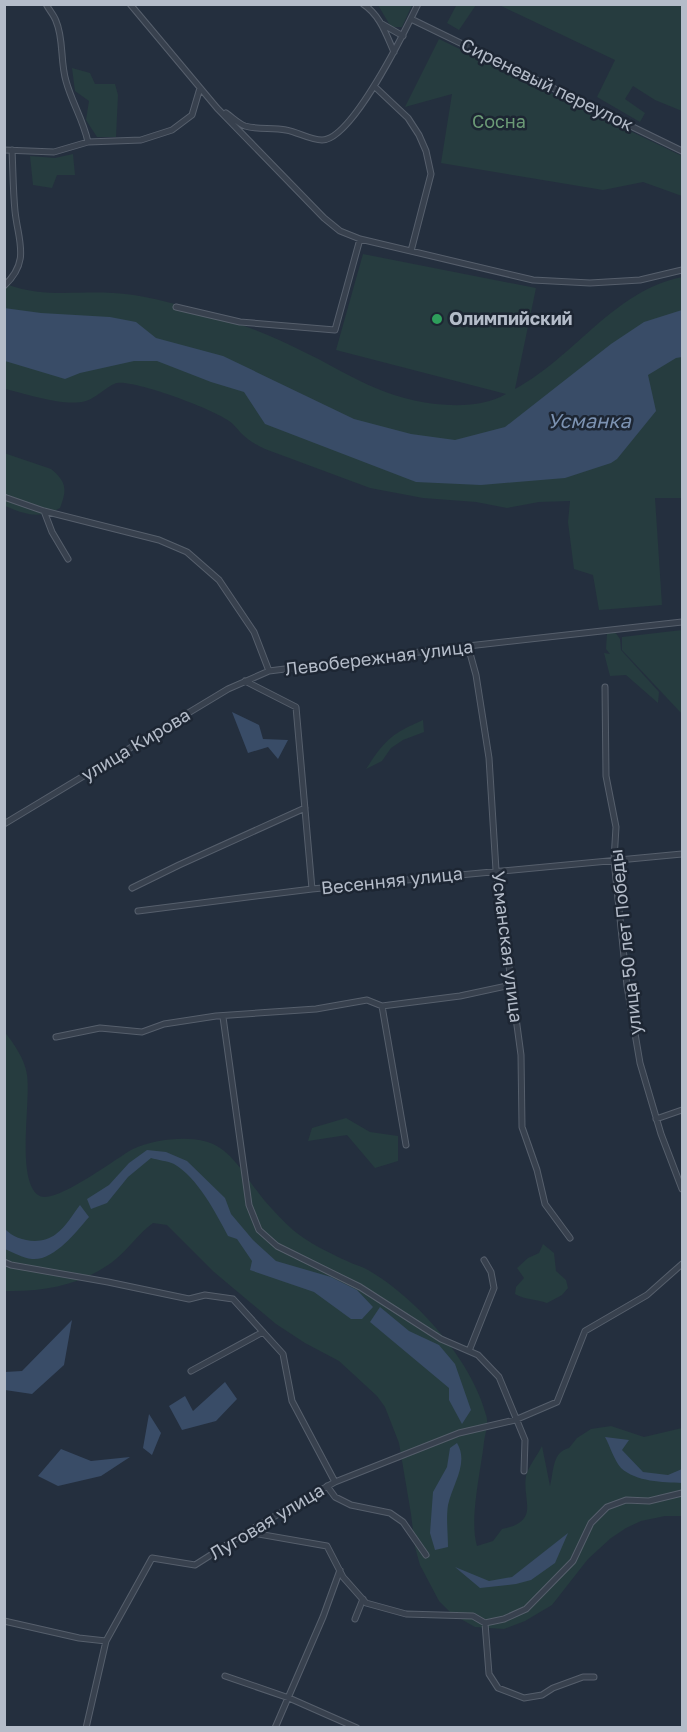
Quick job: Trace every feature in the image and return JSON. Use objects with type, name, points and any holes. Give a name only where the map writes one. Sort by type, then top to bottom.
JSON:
[{"type":"street","points":[[46,4],[56,20],[65,79],[84,122],[88,142]]},
{"type":"street","points":[[130,4],[217,108],[324,218],[340,231],[360,239],[533,280],[590,282],[640,280],[682,270]]},
{"type":"street","points":[[363,4],[382,24],[394,52]]},
{"type":"street","points":[[217,108],[244,126],[286,130],[323,140],[337,134],[374,86],[404,36],[418,4]]},
{"type":"street","name":"Сиреневый переулок","points":[[411,19],[682,151]]},
{"type":"street","points":[[382,24],[404,36]]},
{"type":"street","points":[[374,86],[408,118],[426,151],[431,174],[411,251]]},
{"type":"street","points":[[4,150],[54,152],[88,142],[141,140],[172,130],[192,115],[200,88]]},
{"type":"street","points":[[369,94],[382,93]]},
{"type":"street","points":[[4,286],[11,279],[21,255],[15,212],[12,150]]},
{"type":"street","points":[[176,307],[240,322],[335,330],[360,239]]},
{"type":"street","name":"Левобережная улица","points":[[4,496],[44,511],[159,540],[187,552],[219,580],[254,632],[269,672],[468,646],[682,622]]},
{"type":"street","points":[[44,511],[52,532],[68,559]]},
{"type":"street","name":"Усманская улица","points":[[468,646],[476,675],[489,758],[496,870],[521,1055],[522,1127],[537,1170],[545,1204],[570,1238]]},
{"type":"street","name":"улица Кирова","points":[[4,824],[228,689],[269,672]]},
{"type":"street","points":[[245,681],[296,707],[312,889]]},
{"type":"street","name":"улица 50 лет Победы","points":[[605,687],[606,776],[616,827],[614,860],[627,986],[640,1063],[656,1119],[682,1189]]},
{"type":"street","points":[[132,888],[305,808]]},
{"type":"street","name":"Весенняя улица","points":[[138,911],[312,889],[682,854]]},
{"type":"street","points":[[56,1037],[100,1028],[142,1032],[164,1024],[316,1009],[367,1000],[382,1006],[460,996],[511,985]]},
{"type":"street","points":[[382,1006],[406,1145]]},
{"type":"street","points":[[223,1017],[249,1205],[259,1230],[277,1246],[360,1287],[441,1339],[478,1355],[499,1377],[525,1440],[524,1471]]},
{"type":"street","points":[[656,1119],[682,1110]]},
{"type":"street","points":[[469,1351],[494,1288],[491,1272],[484,1260]]},
{"type":"street","name":"Луговая улица","points":[[4,1262],[189,1299],[206,1295],[233,1299],[283,1354],[292,1401],[335,1482]]},
{"type":"street","name":"Луговая улица","points":[[86,1728],[106,1641],[152,1558],[195,1566],[247,1532],[335,1482],[459,1433],[515,1420],[557,1402],[585,1331],[647,1295],[682,1264]]},
{"type":"street","points":[[191,1371],[263,1332]]},
{"type":"street","points":[[327,1486],[335,1497],[351,1506],[390,1513],[403,1522],[426,1555]]},
{"type":"street","points":[[247,1532],[327,1546],[340,1570],[366,1603],[406,1614],[473,1616],[485,1623],[504,1619],[526,1609],[573,1561],[591,1523],[607,1507],[626,1500],[649,1501],[682,1493]]},
{"type":"street","points":[[275,1728],[340,1570]]},
{"type":"street","points":[[355,1619],[363,1599]]},
{"type":"street","points":[[4,1621],[79,1638],[106,1641]]},
{"type":"street","points":[[485,1623],[489,1674],[498,1688],[524,1698],[542,1695],[553,1688],[583,1677],[594,1677]]},
{"type":"street","points":[[225,1676],[289,1698],[357,1728]]},
{"type":"green space","points":[[457,4],[476,5],[459,30],[447,23]]},
{"type":"green space","points":[[378,5],[412,5],[402,27],[391,27]]},
{"type":"green space","points":[[499,5],[682,5],[682,111],[655,100],[633,86],[625,99],[645,113],[640,122],[597,97],[615,60]]},
{"type":"green space","name":"Сосна","points":[[439,39],[682,156],[682,196],[643,182],[603,190],[441,163],[452,94],[405,107]]},
{"type":"green space","points":[[72,68],[90,73],[95,84],[115,84],[118,95],[116,137],[97,137],[86,120],[89,101],[75,91]]},
{"type":"green space","points":[[73,154],[75,175],[57,175],[52,188],[33,185],[30,156],[55,158]]},
{"type":"green space","points":[[363,254],[536,288],[515,389],[537,376],[595,326],[635,296],[657,285],[682,277],[682,498],[655,498],[662,605],[599,610],[593,575],[574,569],[568,522],[570,501],[539,502],[507,508],[476,502],[423,498],[370,488],[265,449],[247,439],[229,421],[207,410],[174,396],[126,383],[114,384],[86,401],[77,402],[46,399],[5,389],[5,284],[33,291],[128,294],[188,307],[269,336],[368,385],[408,399],[442,405],[460,405],[477,404],[506,394],[336,350]]},
{"type":"green space","points":[[4,453],[51,469],[63,482],[64,496],[60,508],[45,514],[32,515],[5,506]]},
{"type":"green space","points":[[682,630],[682,714],[622,650],[622,637]]},
{"type":"green space","points":[[615,632],[620,639],[621,650],[659,692],[658,703],[626,675],[610,676],[604,653],[610,654],[606,649],[607,633]]},
{"type":"green space","points":[[423,720],[424,732],[403,740],[391,748],[382,761],[366,769],[378,751],[390,739],[403,729]]},
{"type":"green space","points":[[4,1031],[26,1069],[28,1087],[26,1157],[31,1186],[38,1195],[46,1197],[57,1194],[85,1180],[133,1149],[158,1141],[196,1140],[214,1144],[231,1157],[264,1200],[293,1230],[326,1251],[363,1267],[387,1282],[423,1314],[440,1333],[469,1374],[487,1418],[475,1509],[477,1546],[493,1541],[502,1529],[522,1521],[526,1516],[526,1476],[542,1446],[550,1486],[555,1463],[563,1450],[569,1448],[577,1438],[591,1429],[611,1426],[644,1437],[682,1428],[682,1516],[665,1516],[641,1521],[611,1538],[588,1559],[552,1605],[525,1621],[504,1629],[475,1627],[452,1614],[439,1601],[420,1565],[415,1547],[399,1443],[385,1407],[377,1396],[339,1361],[276,1324],[214,1272],[167,1225],[153,1223],[116,1259],[104,1268],[77,1281],[49,1288],[5,1291]]},
{"type":"green space","points":[[346,1118],[370,1132],[398,1136],[398,1161],[375,1168],[347,1135],[308,1141],[312,1128]]},
{"type":"green space","points":[[543,1244],[554,1253],[556,1271],[566,1280],[568,1288],[562,1295],[547,1303],[515,1294],[516,1287],[524,1278],[517,1268],[528,1258],[539,1253]]},
{"type":"water","name":"Усманка","points":[[4,308],[41,313],[110,317],[136,322],[156,338],[223,356],[354,419],[411,434],[455,440],[505,427],[611,344],[644,322],[682,310],[682,357],[676,358],[648,375],[656,411],[617,459],[611,463],[565,478],[481,485],[416,482],[265,424],[244,392],[157,361],[134,361],[80,373],[65,379],[5,361]]},
{"type":"water","points":[[232,712],[259,725],[263,739],[288,740],[278,759],[268,747],[248,753]]},
{"type":"water","points":[[147,1150],[166,1152],[187,1161],[225,1198],[231,1214],[253,1240],[276,1261],[331,1277],[357,1290],[373,1307],[362,1319],[351,1319],[314,1292],[250,1270],[252,1261],[237,1239],[228,1236],[198,1186],[172,1163],[151,1158],[128,1177],[107,1203],[91,1209],[87,1199],[109,1185],[129,1163]]},
{"type":"water","points":[[80,1205],[89,1217],[56,1251],[32,1259],[5,1249],[5,1229],[16,1237],[29,1241],[50,1238],[60,1231]]},
{"type":"water","points":[[380,1307],[409,1331],[439,1345],[455,1364],[471,1410],[462,1424],[449,1400],[449,1388],[370,1322]]},
{"type":"water","points":[[72,1320],[64,1365],[32,1394],[5,1390],[5,1372],[22,1371]]},
{"type":"water","points":[[225,1382],[237,1399],[216,1421],[182,1430],[169,1406],[185,1396],[193,1411]]},
{"type":"water","points":[[149,1414],[161,1433],[152,1455],[143,1448]]},
{"type":"water","points":[[605,1437],[629,1440],[622,1450],[643,1472],[668,1475],[682,1469],[682,1483],[650,1480],[627,1473],[614,1457]]},
{"type":"water","points":[[457,1443],[461,1466],[448,1505],[448,1547],[435,1550],[430,1533],[433,1492],[447,1467],[450,1448]]},
{"type":"water","points":[[61,1449],[91,1461],[130,1457],[101,1476],[58,1486],[38,1476]]},
{"type":"water","points":[[568,1533],[555,1563],[531,1580],[480,1588],[455,1567],[489,1581],[512,1577]]},
{"type":"place","name":"Олимпийский","points":[[437,319]]}]
